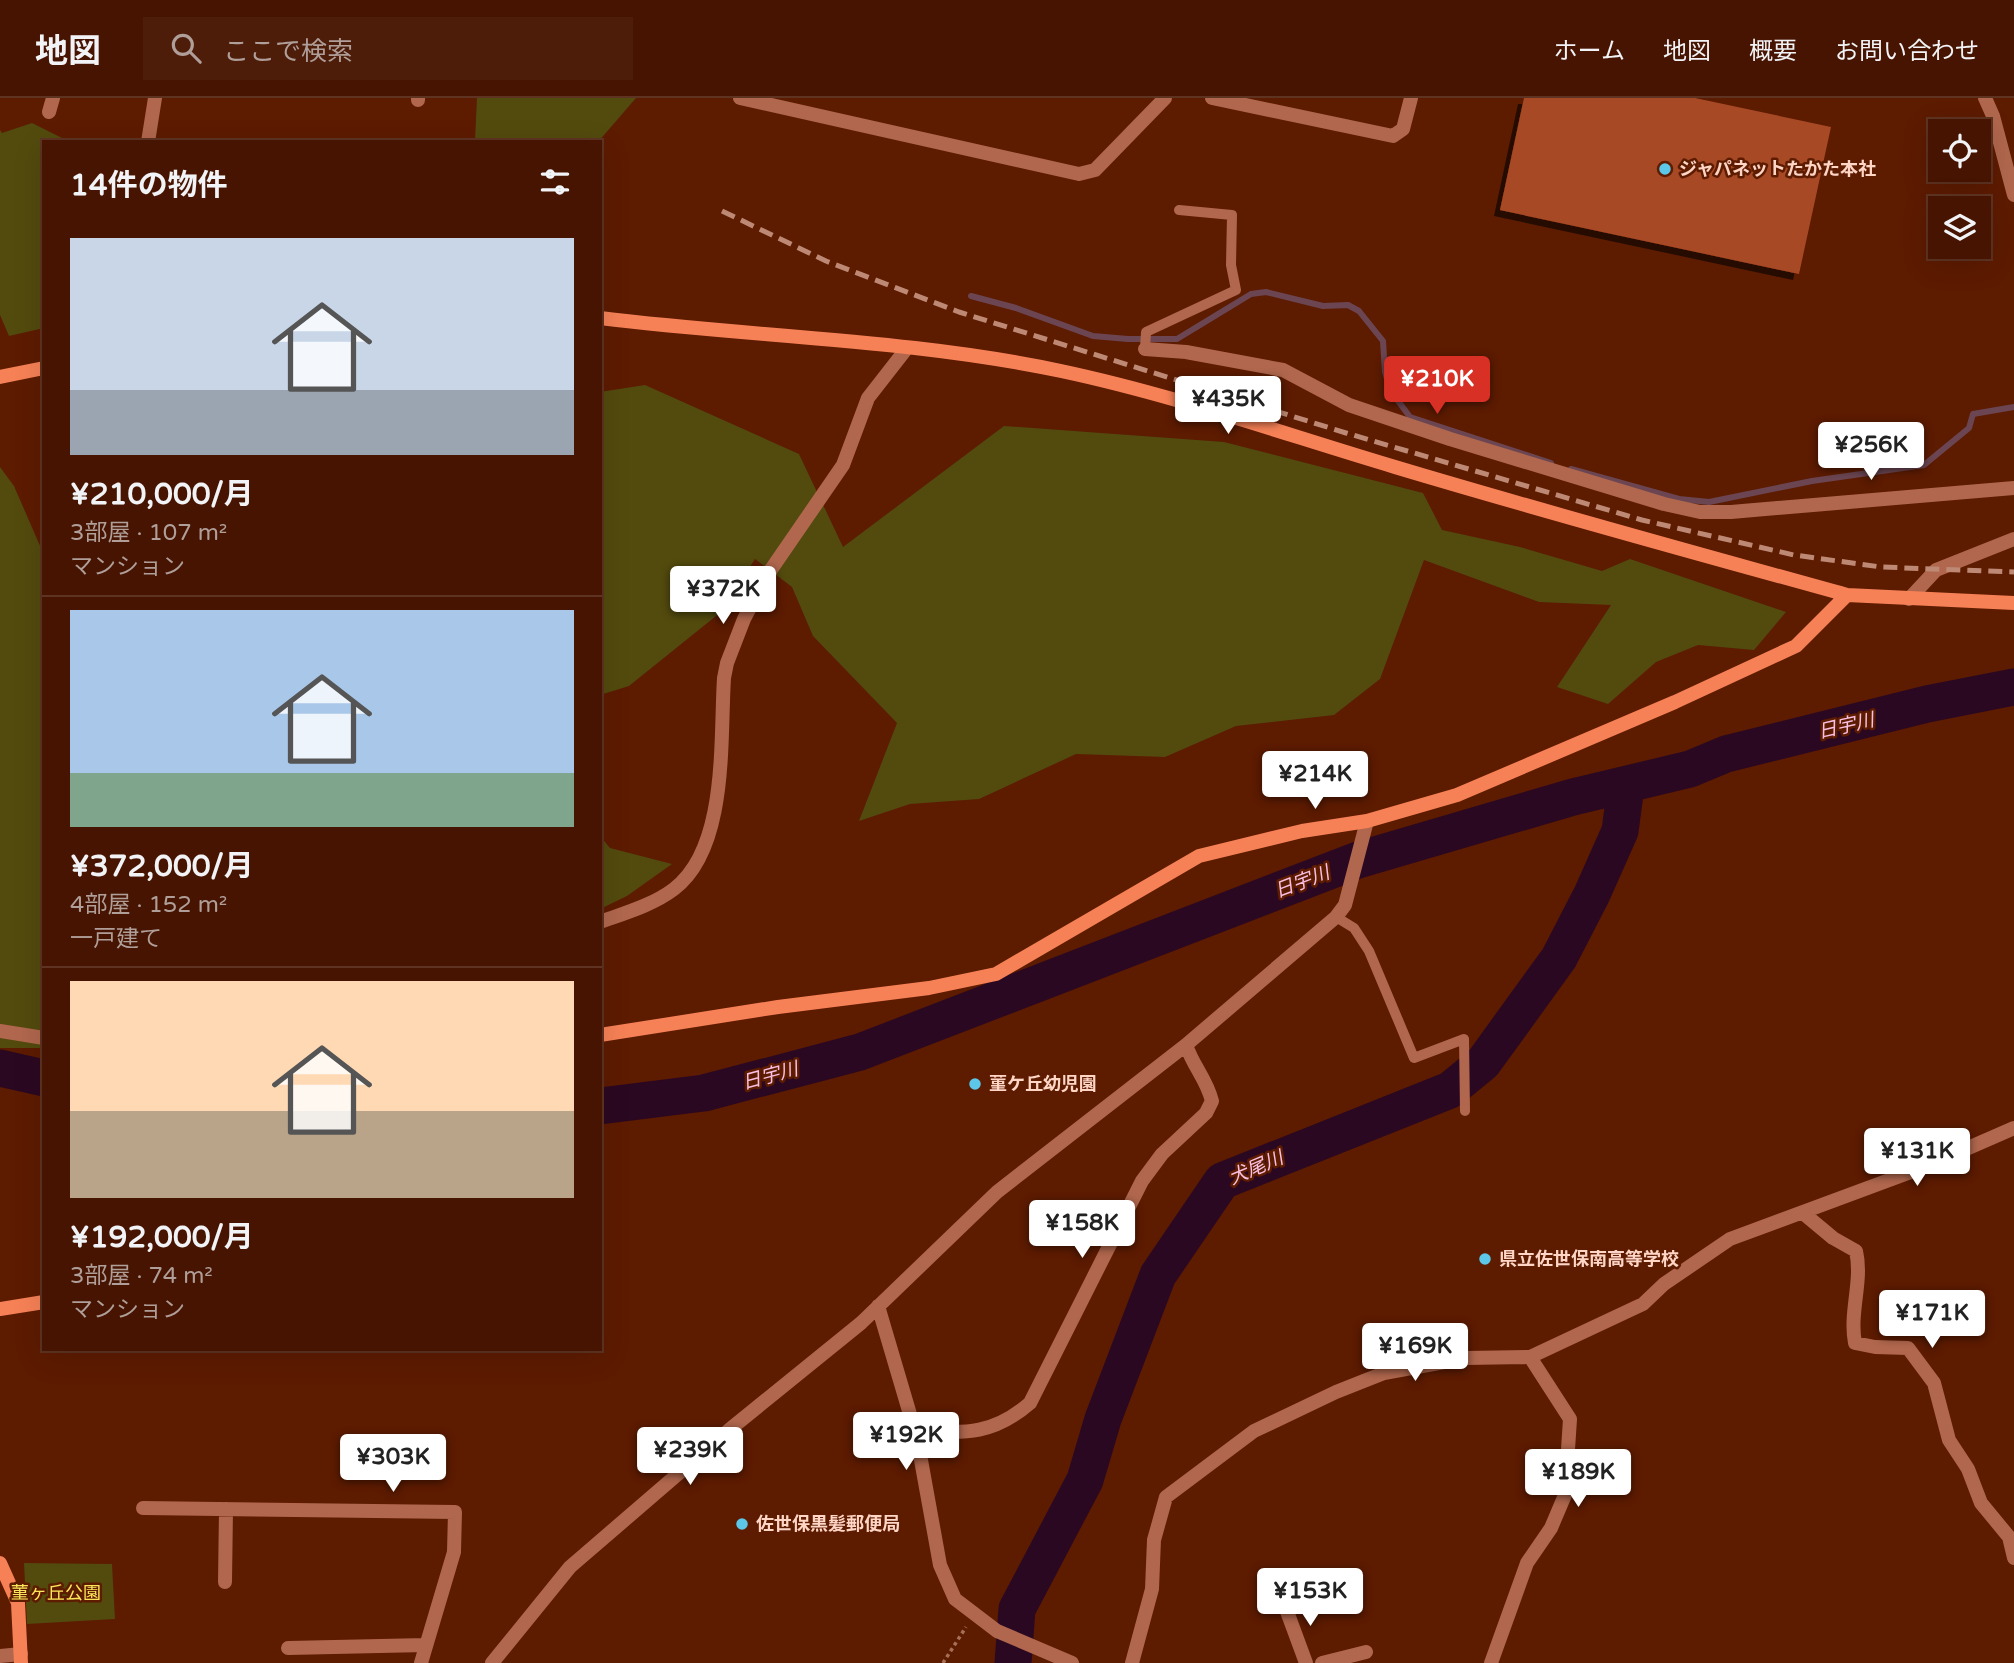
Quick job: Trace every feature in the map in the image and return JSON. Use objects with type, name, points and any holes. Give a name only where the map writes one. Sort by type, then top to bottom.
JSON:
[{"type":"street","points":[[148,140],[155,98]]},
{"type":"street","points":[[740,98],[779,102],[1079,174],[1095,170],[1165,98]]},
{"type":"street","points":[[1212,98],[1393,136],[1403,130],[1411,98]]},
{"type":"street","points":[[1984,98],[1993,117],[2014,195]]},
{"type":"street","points":[[602,318],[716,332],[907,348],[1060,371],[1129,388],[1446,483],[1847,595],[2014,603]]},
{"type":"street","points":[[602,921],[651,902],[676,888],[707,845],[716,797],[727,663],[744,619],[768,574],[843,465],[868,398],[907,348]]},
{"type":"street","points":[[1145,349],[1186,352],[1283,370],[1349,405],[1560,473],[1700,512],[1731,512],[2014,488]]},
{"type":"street","points":[[0,377],[42,368]]},
{"type":"street","points":[[1909,599],[1936,570],[2014,540]]},
{"type":"street","points":[[602,1035],[778,1007],[929,988],[996,974],[1199,856],[1302,831],[1365,828],[1457,795],[1675,702],[1796,646],[1847,595]]},
{"type":"street","points":[[492,1663],[570,1567],[878,1306],[997,1192],[1186,1045],[1341,911],[1365,828]]},
{"type":"street","points":[[0,1031],[42,1038]]},
{"type":"street","points":[[915,1431],[982,1431],[1011,1419],[1030,1402],[1142,1181],[1162,1153],[1206,1113],[1212,1101],[1206,1079],[1194,1068],[1186,1045]]},
{"type":"street","points":[[1132,1663],[1152,1589],[1154,1540],[1166,1497],[1225,1450],[1254,1431],[1336,1392],[1384,1373],[1466,1357],[1530,1357],[1572,1340],[1643,1304],[1664,1284],[1730,1239],[1803,1213],[2014,1128]]},
{"type":"street","points":[[1803,1213],[1833,1238],[1856,1251],[1860,1265],[1851,1325],[1854,1343],[1908,1348],[1934,1383],[1949,1440],[1969,1469],[1981,1503],[2009,1537],[2014,1558]]},
{"type":"street","points":[[0,1309],[42,1302]]},
{"type":"street","points":[[878,1306],[915,1431],[940,1565],[955,1599],[997,1631],[1072,1663]]},
{"type":"street","points":[[1491,1663],[1527,1563],[1551,1528],[1565,1495],[1570,1419],[1530,1357]]},
{"type":"street","points":[[143,1508],[454,1512],[454,1552],[421,1663]]},
{"type":"street","points":[[225,1582],[226,1509]]},
{"type":"street","points":[[0,1563],[18,1602],[21,1658],[0,1656]]},
{"type":"street","points":[[1285,1606],[1306,1663]]},
{"type":"street","points":[[288,1648],[426,1645]]},
{"type":"street","points":[[1322,1663],[1366,1652]]},
{"type":"lane","points":[[1145,349],[1146,332],[1236,290],[1231,265],[1232,215],[1179,210]]},
{"type":"lane","points":[[1341,911],[1369,951],[1414,1058],[1464,1039],[1465,1111]]},
{"type":"path","points":[[943,1663],[965,1630],[970,1612]]},
{"type":"green space","points":[[477,98],[636,98],[600,140],[475,140]]},
{"type":"green space","points":[[32,123],[66,140],[42,140],[42,328],[9,336],[0,315],[0,130],[2,133]]},
{"type":"green space","points":[[645,385],[799,454],[843,547],[1004,426],[1224,442],[1423,493],[1442,530],[1520,547],[1602,571],[1630,559],[1786,612],[1754,650],[1698,645],[1656,662],[1608,704],[1557,687],[1611,605],[1539,602],[1424,560],[1380,679],[1334,715],[1236,726],[1165,757],[1076,754],[979,799],[910,804],[859,821],[897,723],[813,636],[792,587],[755,559],[721,612],[629,686],[602,694],[602,392]]},
{"type":"green space","points":[[0,467],[14,486],[42,550],[42,1048],[0,1048]]},
{"type":"green space","points":[[602,838],[610,848],[672,864],[627,896],[602,908]]},
{"type":"green space","name":"菫ヶ丘公園","points":[[24,1563],[112,1564],[115,1619],[27,1624]]},
{"type":"building","name":"ジャパネットたかた本社","points":[[1524,98],[1695,98],[1831,127],[1799,274],[1500,210]]},
{"type":"waterway","points":[[971,296],[1016,308],[1093,336],[1128,339],[1177,339],[1251,294],[1266,292],[1323,306],[1348,305],[1359,311],[1383,341],[1385,372],[1390,390],[1410,417],[1551,463]]},
{"type":"waterway","points":[[1571,469],[1679,499],[1709,502],[1812,481],[1924,465],[1969,428],[1973,414],[2014,407]]},
{"type":"waterway","name":"日宇川","points":[[602,1106],[704,1093],[860,1052],[1358,860],[1573,797],[1690,769],[1726,754],[1927,704],[2014,687]]},
{"type":"waterway","name":"犬尾川","points":[[1013,1663],[1017,1609],[1085,1480],[1103,1419],[1158,1275],[1222,1181],[1450,1090],[1483,1063],[1559,958],[1620,831],[1626,786]]},
{"type":"waterway","name":"日宇川","points":[[0,1068],[42,1078]]},
{"type":"railway","points":[[722,211],[826,261],[959,312],[1346,433],[1642,520],[1794,555],[1881,567],[2014,572]]},
{"type":"place","name":"ジャパネットたかた本社","points":[[1665,169]]},
{"type":"place","name":"菫ケ丘幼児園","points":[[975,1084]]},
{"type":"place","name":"県立佐世保南高等学校","points":[[1485,1259]]},
{"type":"place","name":"佐世保黒髪郵便局","points":[[742,1524]]}]
